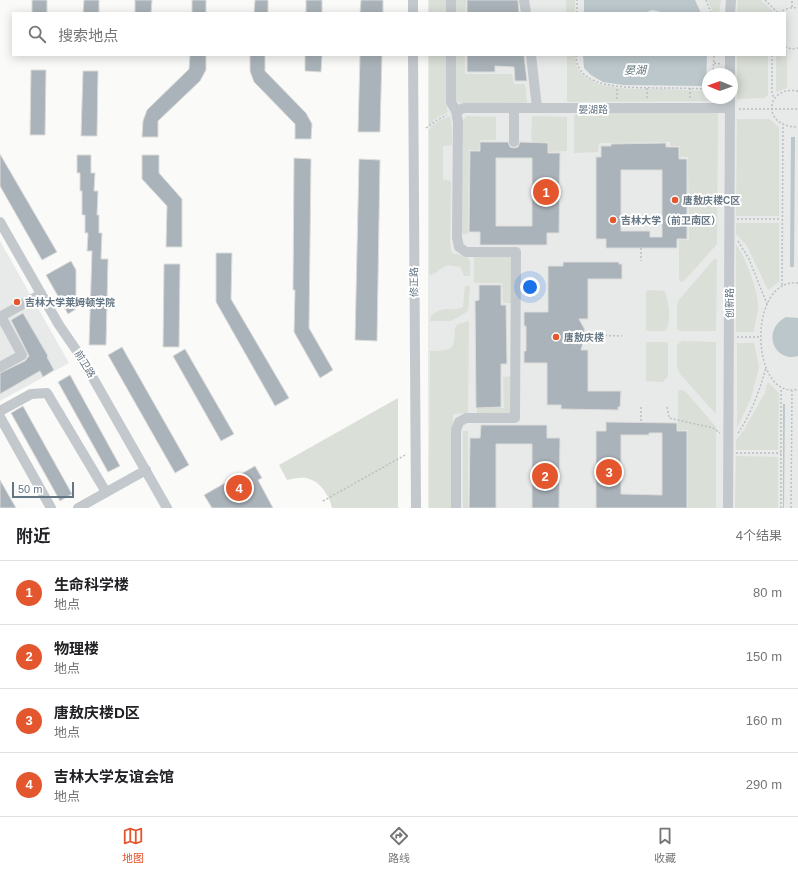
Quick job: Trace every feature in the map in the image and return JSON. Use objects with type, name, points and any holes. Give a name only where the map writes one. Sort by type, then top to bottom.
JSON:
[{"type":"street","points":[[413,0],[413,12]]},
{"type":"street","points":[[451,0],[451,12]]},
{"type":"street","points":[[524,0],[526,12]]},
{"type":"street","points":[[730,12],[731,0]]},
{"type":"street","name":"修正路","points":[[413,56],[416,508]]},
{"type":"street","points":[[451,56],[451,102],[456,110],[458,122],[457,237],[459,247],[466,252],[516,252],[515,418],[466,418],[459,422],[456,430],[456,508]]},
{"type":"street","points":[[531,56],[537,108]]},
{"type":"street","points":[[730,56],[730,68]]},
{"type":"street","name":"晏湖路","points":[[456,110],[464,108],[647,108],[733,104]]},
{"type":"street","name":"创新路","points":[[728,508],[729,219],[733,104]]},
{"type":"street","points":[[514,108],[514,142]]},
{"type":"street","name":"前卫路","points":[[0,222],[59,325],[81,357],[167,508]]},
{"type":"street","points":[[0,367],[22,354],[0,317],[41,294]]},
{"type":"street","points":[[0,410],[31,394],[47,393],[106,492]]},
{"type":"street","points":[[0,417],[51,508]]},
{"type":"street","points":[[78,508],[146,470]]},
{"type":"path","points":[[577,0],[577,12]]},
{"type":"path","points":[[706,0],[711,12]]},
{"type":"path","points":[[764,0],[777,12]]},
{"type":"path","points":[[792,0],[792,7]]},
{"type":"path","points":[[780,12],[792,7],[798,8]]},
{"type":"path","points":[[786,47],[792,49],[798,48]]},
{"type":"path","points":[[576,56],[580,69],[590,79],[603,84],[647,88],[702,89]]},
{"type":"path","points":[[714,56],[714,68]]},
{"type":"path","points":[[772,56],[772,93],[774,98]]},
{"type":"path","points":[[714,63],[721,64]]},
{"type":"path","points":[[617,86],[617,108]]},
{"type":"path","points":[[647,88],[647,108]]},
{"type":"path","points":[[798,91],[788,91],[778,94],[772,103],[772,114],[776,120],[789,127],[798,127]]},
{"type":"path","points":[[733,104],[738,109],[798,109]]},
{"type":"path","points":[[426,128],[437,120],[456,110]]},
{"type":"path","points":[[782,286],[783,125]]},
{"type":"path","points":[[729,219],[782,220]]},
{"type":"path","points":[[738,241],[749,258],[767,304]]},
{"type":"path","points":[[641,248],[641,260]]},
{"type":"path","points":[[798,283],[792,282],[777,289],[767,304],[763,318],[761,337],[766,367],[774,382],[782,388],[792,391],[798,389]]},
{"type":"path","points":[[585,335],[622,336]]},
{"type":"path","points":[[735,337],[761,337]]},
{"type":"path","points":[[738,433],[756,398],[766,367]]},
{"type":"path","points":[[781,508],[782,388]]},
{"type":"path","points":[[791,508],[792,391]]},
{"type":"path","points":[[641,407],[641,422]]},
{"type":"path","points":[[667,407],[669,418],[713,428],[718,433]]},
{"type":"path","points":[[323,501],[416,448]]},
{"type":"path","points":[[728,453],[781,453]]},
{"type":"shaded area","name":"吉林大学（前卫南区）","points":[[428,0],[798,0],[798,508],[428,508],[428,56],[786,56],[786,12],[428,12]]},
{"type":"shaded area","points":[[429,0],[447,0],[447,12],[429,12]]},
{"type":"shaded area","points":[[455,0],[466,0],[465,12],[455,12]]},
{"type":"shaded area","points":[[566,0],[575,0],[575,12],[566,12]]},
{"type":"shaded area","points":[[708,0],[721,0],[719,12],[713,12]]},
{"type":"shaded area","points":[[738,0],[761,0],[773,11],[772,12],[737,12]]},
{"type":"shaded area","points":[[786,50],[787,88],[776,92],[776,56],[786,56]]},
{"type":"shaded area","points":[[429,56],[447,56],[448,112],[436,118],[429,125]]},
{"type":"shaded area","points":[[455,56],[465,56],[465,74],[512,74],[514,84],[525,84],[527,103],[461,103],[455,100]]},
{"type":"shaded area","points":[[567,56],[575,56],[577,67],[585,76],[595,82],[623,88],[702,91],[702,101],[567,102]]},
{"type":"shaded area","points":[[737,56],[768,56],[768,95],[764,98],[738,99]]},
{"type":"shaded area","points":[[578,111],[718,112],[717,244],[684,281],[681,282],[679,279],[679,240],[689,240],[688,157],[680,157],[680,146],[670,146],[670,142],[599,143],[598,152],[574,153],[574,116]]},
{"type":"shaded area","points":[[450,116],[452,145],[443,146],[443,180],[451,181],[450,244],[452,253],[467,257],[470,261],[470,276],[464,276],[461,268],[450,265],[442,268],[434,274],[429,275],[429,129],[438,121]]},
{"type":"shaded area","points":[[467,116],[496,117],[496,140],[480,140],[479,150],[469,150],[468,234],[462,234],[463,120]]},
{"type":"shaded area","points":[[533,116],[567,117],[567,151],[549,152],[549,142],[533,142],[531,140]]},
{"type":"shaded area","points":[[737,119],[769,119],[779,127],[779,216],[736,216]]},
{"type":"shaded area","points":[[736,223],[779,223],[779,282],[768,290],[747,246],[736,234]]},
{"type":"shaded area","name":"吉林大学莱姆顿学院","points":[[0,241],[69,363],[0,401]]},
{"type":"shaded area","points":[[736,245],[747,265],[758,301],[754,332],[736,332]]},
{"type":"shaded area","points":[[474,256],[510,257],[512,259],[512,303],[503,303],[502,283],[474,283]]},
{"type":"shaded area","points":[[714,259],[717,259],[716,331],[681,331],[677,329],[677,304]]},
{"type":"shaded area","points":[[465,286],[470,286],[468,311],[450,321],[430,321],[431,316],[440,310],[458,309],[463,307]]},
{"type":"shaded area","points":[[648,290],[664,291],[666,294],[669,317],[665,331],[648,331],[646,329],[646,292]]},
{"type":"shaded area","points":[[469,321],[468,413],[453,414],[451,508],[429,508],[430,351],[448,350],[451,348],[454,341],[455,328],[458,324]]},
{"type":"shaded area","points":[[682,341],[716,342],[716,413],[680,374],[677,367],[677,345]]},
{"type":"shaded area","points":[[667,342],[668,344],[668,376],[663,382],[646,381],[646,343]]},
{"type":"shaded area","points":[[737,343],[754,343],[759,367],[751,398],[737,428]]},
{"type":"shaded area","points":[[512,376],[510,414],[477,416],[477,408],[504,408],[503,377]]},
{"type":"shaded area","points":[[768,382],[779,393],[778,450],[736,450],[736,440],[744,430],[765,393]]},
{"type":"shaded area","points":[[678,391],[685,391],[716,427],[716,508],[688,508],[688,430],[678,430]]},
{"type":"shaded area","points":[[398,398],[398,508],[332,508],[330,500],[319,484],[309,479],[302,478],[287,480],[279,465]]},
{"type":"shaded area","points":[[463,431],[468,431],[468,508],[463,508]]},
{"type":"shaded area","points":[[736,456],[778,457],[778,508],[735,508]]},
{"type":"water","points":[[584,0],[695,0],[701,12],[661,12],[652,10],[647,12],[584,12]]},
{"type":"water","name":"晏湖","points":[[583,56],[707,56],[707,68],[702,68],[702,86],[623,85],[603,82],[591,75],[584,68]]},
{"type":"water","points":[[791,137],[795,137],[794,267],[790,267]]},
{"type":"water","points":[[786,317],[798,318],[798,356],[790,357],[782,355],[774,344],[772,337],[774,330],[778,323]]},
{"type":"water","points":[[783,404],[785,404],[784,508],[783,508]]},
{"type":"building","points":[[32,0],[47,0],[47,12],[32,12]]},
{"type":"building","points":[[84,0],[99,0],[99,12],[83,12]]},
{"type":"building","points":[[135,0],[152,0],[151,12],[135,12]]},
{"type":"building","points":[[192,0],[206,0],[206,12],[192,12]]},
{"type":"building","points":[[255,0],[268,0],[268,12],[254,12]]},
{"type":"building","points":[[306,0],[322,0],[322,12],[306,12]]},
{"type":"building","points":[[361,0],[383,0],[383,12],[360,12]]},
{"type":"building","points":[[467,0],[518,0],[519,12],[467,12]]},
{"type":"building","points":[[190,56],[206,56],[206,70],[200,81],[158,121],[158,137],[142,137],[143,121],[147,110],[189,69]]},
{"type":"building","points":[[250,56],[265,56],[265,71],[306,113],[312,124],[311,139],[295,139],[295,124],[254,82],[250,71]]},
{"type":"building","points":[[305,56],[322,56],[321,72],[305,71]]},
{"type":"building","points":[[360,56],[382,56],[380,132],[358,132]]},
{"type":"building","points":[[467,56],[524,56],[527,81],[515,81],[514,67],[495,66],[495,72],[467,72]]},
{"type":"building","points":[[31,70],[46,70],[45,135],[30,135]]},
{"type":"building","points":[[83,71],[98,71],[97,136],[81,136]]},
{"type":"building","points":[[480,142],[508,142],[510,147],[514,148],[518,147],[520,142],[548,143],[548,153],[560,153],[559,233],[547,233],[547,245],[480,245],[480,232],[469,232],[470,151],[480,151]],"holes":[[[496,158],[532,158],[532,226],[496,226]]]},
{"type":"building","name":"唐敖庆楼C区","points":[[666,143],[666,147],[679,147],[679,159],[687,159],[687,239],[677,239],[677,248],[606,248],[606,239],[596,239],[596,157],[601,157],[601,146],[611,146],[611,144]],"holes":[[[621,170],[662,170],[662,237],[650,237],[650,231],[621,231]]]},
{"type":"building","points":[[0,154],[57,252],[42,260],[0,186]]},
{"type":"building","points":[[77,155],[91,155],[91,173],[95,173],[94,191],[98,191],[97,215],[99,215],[99,233],[102,233],[101,259],[108,259],[106,345],[89,345],[92,251],[87,251],[88,233],[85,233],[85,215],[82,215],[82,191],[80,191],[80,173],[77,173]]},
{"type":"building","points":[[142,155],[159,155],[159,173],[182,199],[182,247],[166,247],[167,206],[142,179]]},
{"type":"building","points":[[294,158],[311,159],[309,328],[333,370],[320,378],[294,332]]},
{"type":"building","points":[[359,159],[380,160],[377,341],[355,340]]},
{"type":"building","points":[[216,253],[232,253],[231,299],[289,398],[275,406],[216,302]]},
{"type":"building","points":[[71,261],[76,270],[76,309],[68,314],[46,275]]},
{"type":"building","name":"唐敖庆楼","points":[[563,262],[619,262],[619,264],[622,264],[622,279],[588,279],[588,319],[579,319],[584,328],[585,335],[581,350],[588,350],[588,391],[621,391],[620,407],[618,407],[618,410],[561,409],[561,405],[547,405],[547,363],[524,363],[524,351],[526,351],[526,326],[524,326],[524,312],[548,312],[548,266],[563,266]]},
{"type":"building","points":[[164,264],[180,264],[179,347],[163,347]]},
{"type":"building","points":[[479,285],[501,285],[501,305],[506,305],[507,364],[501,364],[501,407],[476,408],[475,301],[479,300]]},
{"type":"building","points":[[23,313],[48,356],[47,357],[54,370],[43,377],[40,371],[0,394],[0,373],[25,361],[29,356],[11,320]]},
{"type":"building","points":[[122,347],[189,465],[175,473],[108,355]]},
{"type":"building","points":[[185,349],[234,434],[221,441],[173,356]]},
{"type":"building","points":[[70,375],[120,466],[108,472],[58,382]]},
{"type":"building","points":[[23,406],[72,494],[60,501],[11,413]]},
{"type":"building","points":[[606,422],[677,423],[677,431],[687,431],[687,508],[596,508],[596,431],[606,431]],"holes":[[[649,433],[662,433],[662,495],[621,494],[621,435],[649,435]]]},
{"type":"building","points":[[481,425],[547,425],[547,438],[560,438],[559,508],[532,508],[532,444],[496,444],[496,508],[469,508],[470,438],[480,438]]},
{"type":"building","points":[[255,466],[262,478],[258,480],[273,508],[212,508],[204,495]]},
{"type":"building","points":[[0,480],[16,508],[0,508]]},
{"type":"place","name":"生命科学楼","points":[[546,192]]},
{"type":"place","name":"唐敖庆楼C区","points":[[675,200]]},
{"type":"place","name":"吉林大学（前卫南区）","points":[[613,220]]},
{"type":"place","name":"吉林大学莱姆顿学院","points":[[17,302]]},
{"type":"place","name":"唐敖庆楼","points":[[556,337]]},
{"type":"place","name":"唐敖庆楼D区","points":[[609,472]]},
{"type":"place","name":"物理楼","points":[[545,476]]},
{"type":"place","name":"吉林大学友谊会馆","points":[[239,488]]}]
